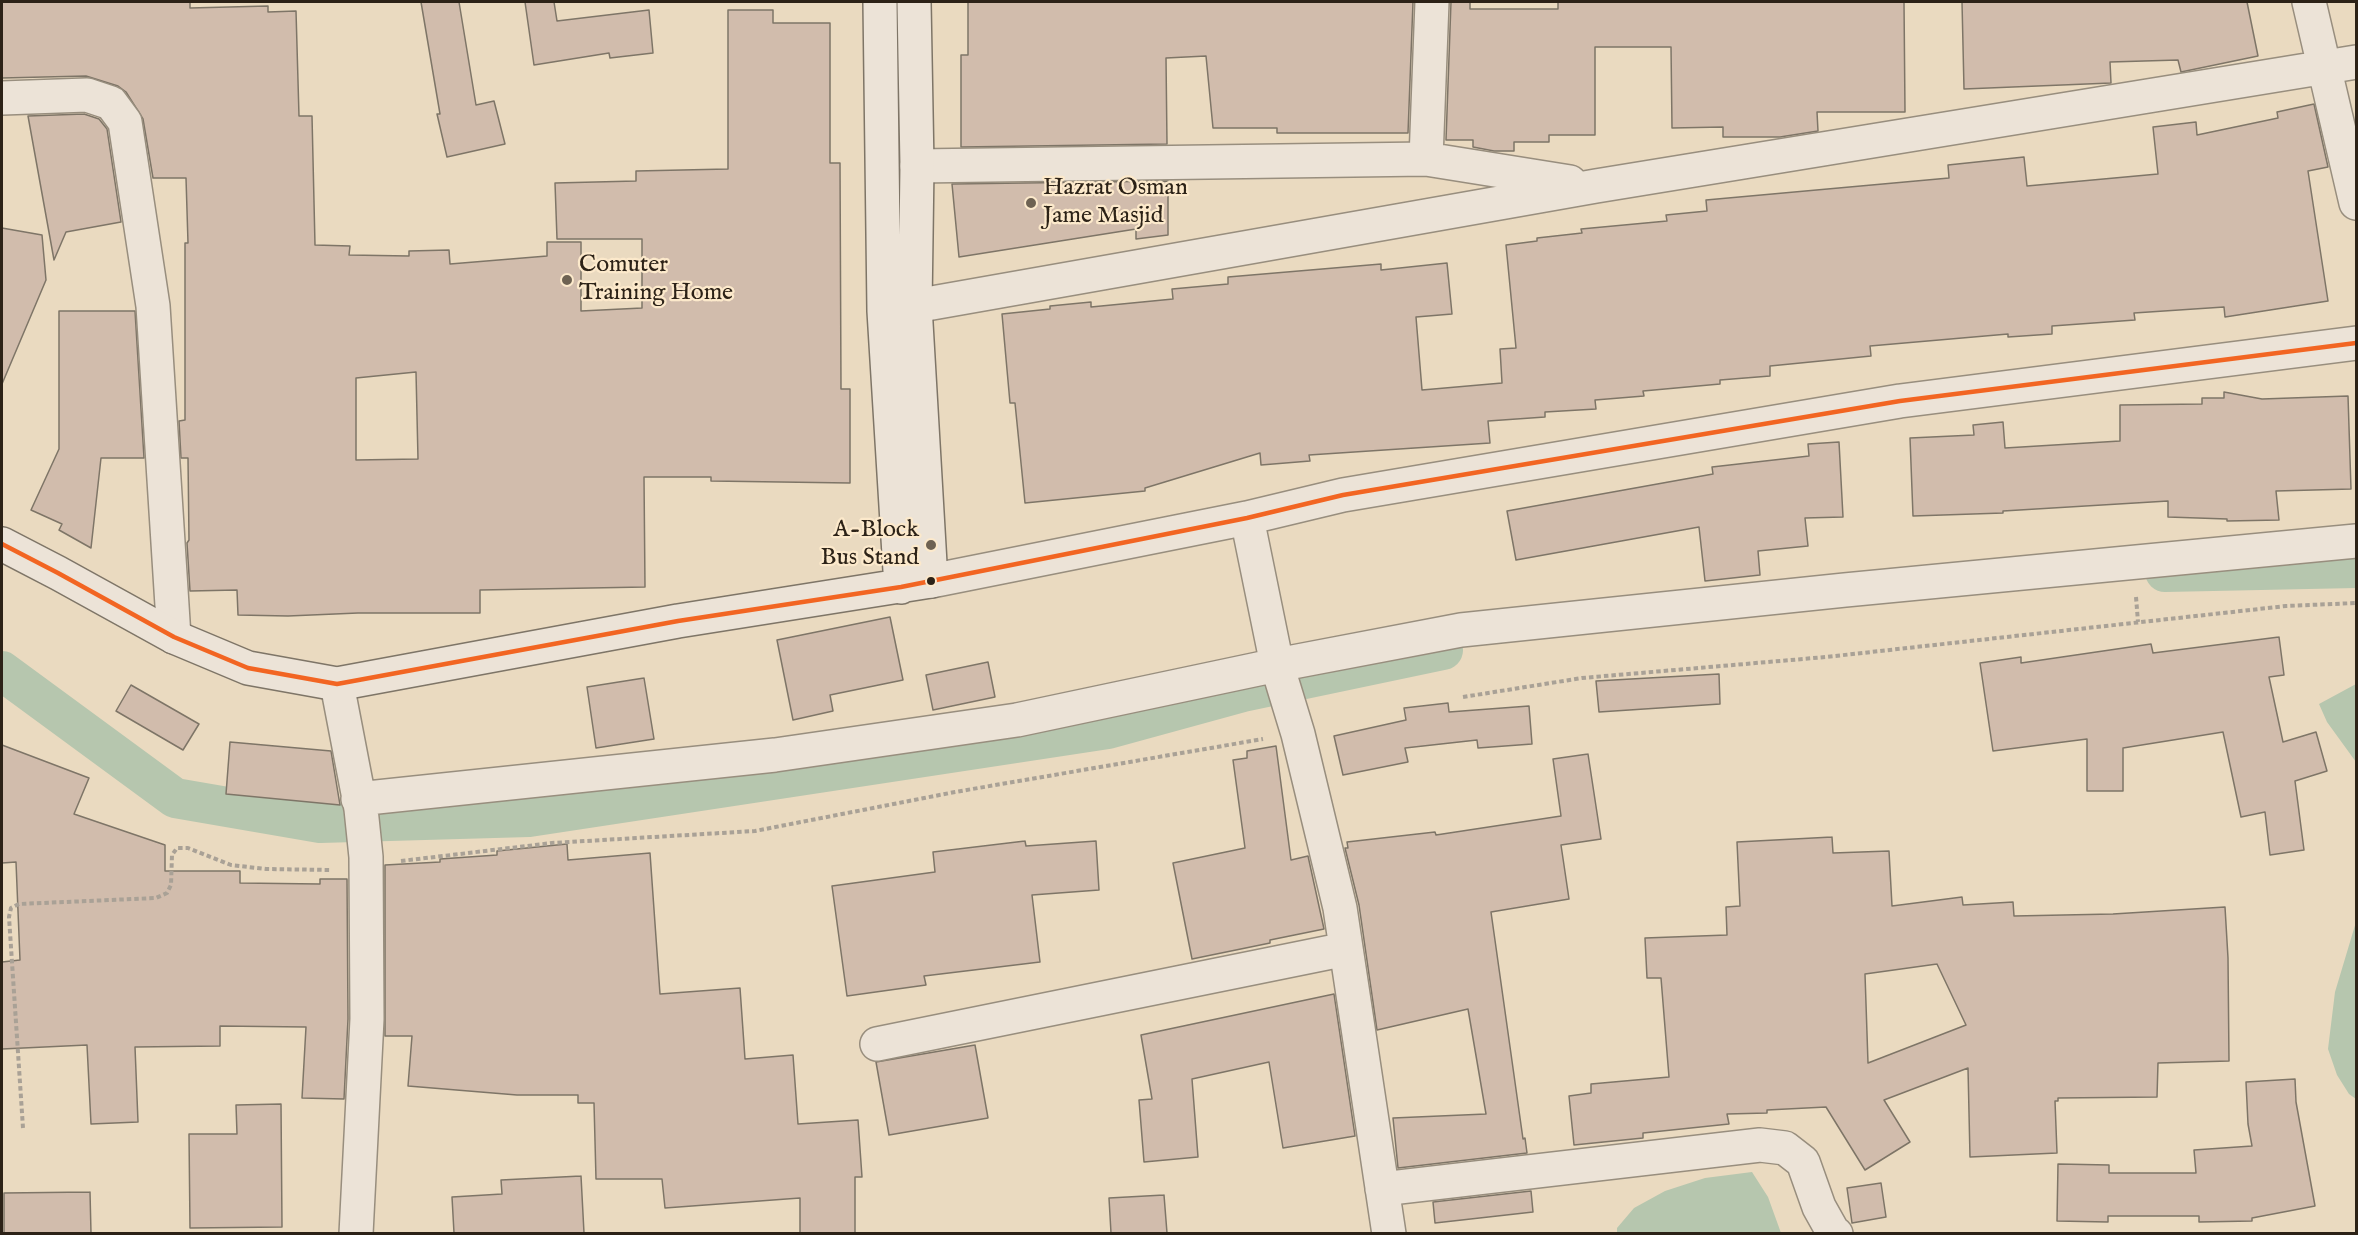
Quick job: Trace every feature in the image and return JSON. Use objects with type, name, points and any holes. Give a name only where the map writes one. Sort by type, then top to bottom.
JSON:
[{"type":"street","points":[[880,2],[884,311],[916,584]]},
{"type":"street","points":[[914,2],[917,165],[916,584]]},
{"type":"street","points":[[1426,159],[1432,2]]},
{"type":"street","points":[[2309,2],[2341,65],[2356,203]]},
{"type":"street","points":[[915,306],[1596,186],[2341,65]]},
{"type":"street","points":[[2,98],[87,95],[111,103],[125,122],[153,306],[174,637]]},
{"type":"street","points":[[917,165],[1426,159],[1596,186]]},
{"type":"street","points":[[2,544],[174,637],[248,668],[337,684],[678,621],[916,584],[1247,518],[1343,495],[1900,401],[2356,343]]},
{"type":"street","points":[[1247,518],[1279,671],[1297,730],[1340,908],[1389,1233]]},
{"type":"street","points":[[359,804],[775,754],[1017,720],[1279,671],[1473,629],[1845,590],[2356,541]]},
{"type":"street","points":[[337,684],[359,804],[366,861],[367,1019],[356,1233]]},
{"type":"street","points":[[877,1044],[1346,949]]},
{"type":"street","points":[[1382,1190],[1760,1145],[1785,1148],[1803,1162],[1819,1207],[1833,1232],[1836,1233]]},
{"type":"path","points":[[1463,697],[1582,678],[1826,657],[2286,606],[2356,603]]},
{"type":"path","points":[[2138,616],[2138,622]]},
{"type":"path","points":[[23,1128],[9,917],[11,908],[19,904],[156,898],[167,893],[171,885],[172,855],[177,848],[188,848],[231,865],[266,869],[348,870],[366,861],[552,843],[755,831],[1297,730]]},
{"type":"shaded area","points":[[2356,684],[2356,762],[2327,722],[2319,704]]},
{"type":"shaded area","points":[[2356,922],[2356,1099],[2349,1094],[2337,1075],[2328,1049],[2335,992]]},
{"type":"shaded area","points":[[1752,1172],[1768,1197],[1781,1233],[1617,1233],[1617,1228],[1634,1208],[1665,1191],[1705,1178]]},
{"type":"building","points":[[2,2],[190,2],[190,8],[268,6],[268,12],[296,11],[299,116],[312,116],[315,245],[350,246],[349,255],[409,256],[409,251],[449,250],[450,264],[547,256],[547,242],[581,242],[581,311],[642,308],[642,239],[557,239],[555,183],[636,181],[636,171],[728,169],[728,10],[773,10],[773,23],[830,23],[830,163],[840,163],[841,389],[850,389],[850,483],[711,481],[711,477],[644,477],[645,587],[480,590],[480,613],[238,615],[237,590],[190,591],[187,543],[189,540],[188,458],[181,458],[179,421],[185,420],[185,243],[188,243],[186,178],[153,178],[143,119],[126,92],[118,86],[86,76],[2,78]],"holes":[[[416,372],[418,459],[356,460],[356,378]]]},
{"type":"building","points":[[421,2],[459,2],[476,105],[494,101],[505,144],[447,157],[437,114],[440,114]]},
{"type":"building","points":[[525,2],[554,2],[557,21],[649,10],[653,53],[610,58],[609,53],[534,65]]},
{"type":"building","points":[[968,2],[1413,2],[1408,133],[1277,133],[1277,128],[1213,128],[1206,56],[1166,58],[1167,144],[961,147],[961,55],[968,55]]},
{"type":"building","points":[[1451,2],[1470,2],[1470,9],[1558,9],[1558,2],[1904,2],[1905,112],[1817,112],[1818,131],[1780,137],[1723,137],[1723,127],[1672,128],[1671,47],[1595,47],[1595,135],[1549,135],[1549,142],[1514,142],[1514,151],[1494,151],[1473,147],[1473,140],[1446,140]]},
{"type":"building","points":[[1962,2],[2247,2],[2258,56],[2181,72],[2178,60],[2110,62],[2111,83],[1964,89]]},
{"type":"building","points":[[2314,104],[2328,167],[2308,171],[2328,301],[2225,317],[2224,307],[2134,313],[2135,320],[2052,326],[2052,334],[2008,337],[2008,334],[1870,346],[1871,356],[1770,366],[1770,376],[1720,380],[1720,384],[1643,391],[1644,396],[1595,400],[1596,409],[1545,412],[1545,417],[1488,421],[1490,443],[1309,455],[1310,461],[1261,465],[1260,453],[1145,488],[1145,491],[1025,503],[1015,403],[1010,403],[1002,314],[1091,302],[1091,307],[1173,299],[1172,289],[1228,284],[1228,277],[1381,264],[1381,270],[1447,263],[1452,314],[1416,317],[1422,390],[1502,383],[1500,349],[1516,348],[1506,245],[1537,241],[1537,238],[1582,233],[1581,229],[1667,221],[1666,215],[1707,211],[1706,200],[1949,178],[1948,165],[2024,157],[2027,186],[2158,174],[2153,127],[2196,122],[2197,135],[2278,118],[2277,112]]},
{"type":"building","points":[[84,114],[99,119],[107,129],[121,222],[66,232],[54,260],[28,116]]},
{"type":"building","name":"Hazrat Osman Jame Masjid","points":[[1168,181],[1168,235],[1136,239],[1136,229],[959,257],[952,184]]},
{"type":"building","points":[[2,228],[42,235],[46,280],[2,384]]},
{"type":"building","points":[[59,311],[135,311],[144,458],[101,458],[91,548],[59,530],[62,524],[31,510],[59,449]]},
{"type":"building","points":[[2224,392],[2262,399],[2348,396],[2351,489],[2276,491],[2279,520],[2227,521],[2227,519],[2168,517],[2168,501],[2003,511],[2003,513],[1913,516],[1910,438],[1974,435],[1973,425],[2003,422],[2005,448],[2120,441],[2120,405],[2202,404],[2202,398],[2224,398]]},
{"type":"building","points":[[1839,442],[1843,517],[1805,518],[1808,546],[1758,551],[1760,575],[1705,581],[1699,527],[1516,560],[1507,511],[1713,474],[1712,467],[1809,456],[1808,444]]},
{"type":"building","points":[[890,617],[903,680],[830,695],[833,711],[793,720],[777,640]]},
{"type":"building","points":[[2279,637],[2284,675],[2269,677],[2283,742],[2316,732],[2327,771],[2295,781],[2304,850],[2270,855],[2265,812],[2241,817],[2223,732],[2123,748],[2123,791],[2087,791],[2087,739],[1993,751],[1980,663],[2021,657],[2021,663],[2151,644],[2153,653]]},
{"type":"building","points":[[988,662],[995,697],[933,710],[926,675]]},
{"type":"building","points":[[1719,674],[1720,704],[1599,712],[1596,681]]},
{"type":"building","points":[[644,678],[654,739],[596,748],[587,687]]},
{"type":"building","points":[[131,685],[199,724],[183,750],[116,711]]},
{"type":"building","points":[[1448,703],[1449,712],[1529,706],[1532,744],[1478,748],[1477,740],[1405,748],[1408,762],[1343,775],[1334,736],[1406,720],[1404,708]]},
{"type":"building","points":[[230,742],[331,751],[340,805],[226,794]]},
{"type":"building","points":[[2,745],[89,778],[74,814],[165,845],[165,871],[240,871],[240,883],[320,884],[320,879],[347,879],[348,1019],[344,1099],[302,1098],[306,1027],[220,1026],[220,1046],[135,1047],[138,1122],[91,1124],[87,1045],[2,1049],[2,962],[20,960],[16,862],[2,863]]},
{"type":"building","points":[[1276,746],[1291,860],[1308,856],[1324,929],[1192,959],[1173,863],[1245,848],[1233,760],[1247,758],[1247,751]]},
{"type":"building","points":[[1588,754],[1601,839],[1561,845],[1569,899],[1491,912],[1523,1139],[1525,1138],[1527,1153],[1398,1168],[1393,1118],[1486,1114],[1468,1009],[1377,1030],[1359,905],[1345,848],[1348,848],[1347,842],[1435,832],[1436,835],[1561,816],[1553,759]]},
{"type":"building","points":[[1832,837],[1833,853],[1889,851],[1892,906],[1962,897],[1963,905],[2013,902],[2014,916],[2113,914],[2225,907],[2229,1061],[2158,1063],[2157,1097],[2058,1098],[2058,1101],[2055,1101],[2057,1153],[1970,1157],[1968,1068],[1884,1100],[1910,1142],[1865,1170],[1826,1107],[1767,1110],[1767,1113],[1727,1114],[1729,1124],[1643,1133],[1643,1138],[1574,1145],[1569,1096],[1591,1093],[1591,1084],[1669,1077],[1661,978],[1647,978],[1645,938],[1727,935],[1726,907],[1740,906],[1737,842]],"holes":[[[1937,964],[1966,1025],[1868,1063],[1865,974]]]},
{"type":"building","points":[[1025,841],[1026,846],[1096,841],[1099,890],[1032,895],[1040,962],[924,976],[926,985],[847,996],[832,886],[935,872],[933,852]]},
{"type":"building","points":[[567,844],[568,860],[650,853],[660,994],[740,988],[745,1059],[793,1055],[798,1124],[858,1120],[862,1177],[855,1177],[855,1233],[800,1233],[800,1198],[665,1208],[662,1179],[596,1179],[594,1103],[578,1103],[578,1095],[517,1095],[408,1086],[412,1036],[385,1036],[385,865],[440,862],[440,859],[497,855],[497,851]]},
{"type":"building","points":[[1334,994],[1355,1136],[1283,1148],[1269,1062],[1192,1079],[1198,1157],[1144,1162],[1139,1100],[1152,1099],[1141,1035]]},
{"type":"building","points":[[975,1045],[988,1118],[889,1135],[876,1062]]},
{"type":"building","points":[[2295,1079],[2296,1102],[2315,1206],[2252,1218],[2252,1221],[2199,1222],[2199,1216],[2108,1216],[2108,1222],[2057,1221],[2058,1164],[2109,1165],[2109,1173],[2196,1173],[2194,1150],[2252,1146],[2248,1124],[2246,1082]]},
{"type":"building","points":[[281,1104],[282,1227],[190,1228],[189,1134],[237,1134],[236,1105]]},
{"type":"building","points":[[581,1176],[584,1233],[454,1233],[452,1197],[502,1194],[501,1180]]},
{"type":"building","points":[[1881,1183],[1886,1217],[1852,1223],[1847,1188]]},
{"type":"building","points":[[1531,1191],[1533,1212],[1435,1223],[1433,1202]]},
{"type":"building","points":[[90,1192],[91,1233],[4,1233],[4,1193]]},
{"type":"building","points":[[1164,1195],[1167,1233],[1111,1233],[1109,1198]]},
{"type":"waterway","points":[[2165,572],[2356,568]]},
{"type":"waterway","points":[[2,671],[175,798],[320,823],[529,817],[1108,729],[1243,692],[1443,650]]},
{"type":"transit line","points":[[2,544],[174,637],[248,668],[337,684],[678,621],[901,587],[1247,518],[1343,495],[1900,401],[2356,343]]},
{"type":"place","name":"Hazrat Osman Jame Masjid","points":[[1031,203]]},
{"type":"place","name":"Comuter Training Home","points":[[567,280]]},
{"type":"place","name":"A-Block Bus Stand","points":[[931,545]]}]
